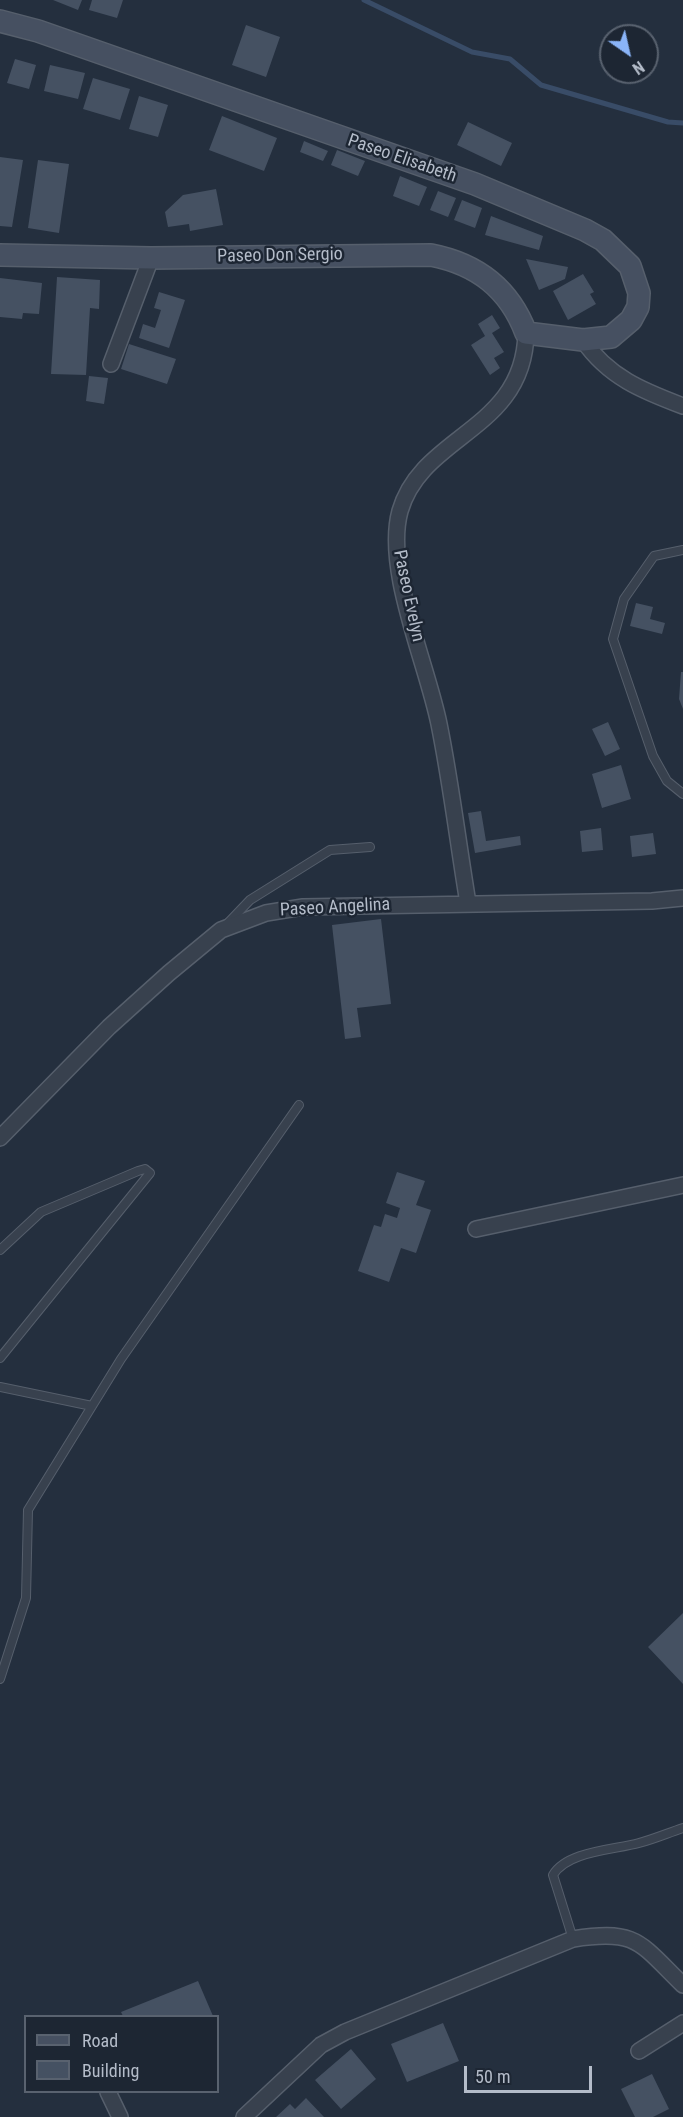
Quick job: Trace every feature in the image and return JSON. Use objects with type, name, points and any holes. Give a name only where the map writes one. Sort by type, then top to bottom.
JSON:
[{"type":"street","name":"Paseo Elisabeth","points":[[0,21],[38,31],[475,184],[585,230],[619,253],[630,266],[639,293],[638,307],[621,330],[600,340],[526,333]]},
{"type":"street","name":"Paseo Don Sergio","points":[[0,255],[151,258],[431,255],[459,263],[486,276],[507,298],[526,333]]},
{"type":"street","points":[[111,364],[151,258]]},
{"type":"street","name":"Paseo Evelyn","points":[[468,903],[439,722],[399,569],[397,527],[406,495],[416,481],[432,463],[497,407],[510,390],[520,373],[526,352],[526,333]]},
{"type":"street","points":[[583,340],[593,356],[616,377],[683,406]]},
{"type":"street","name":"Paseo Angelina","points":[[0,1138],[109,1027],[169,973],[221,930],[266,913],[303,907],[683,898]]},
{"type":"street","points":[[476,1229],[683,1185]]},
{"type":"street","points":[[244,2117],[321,2045],[356,2028],[573,1940],[607,1934],[628,1938],[644,1946],[683,1985]]},
{"type":"street","points":[[639,2050],[683,2023]]},
{"type":"street","points":[[109,2093],[120,2117]]},
{"type":"lane","points":[[683,550],[654,556],[624,599],[613,639],[652,756],[667,781],[683,794]]},
{"type":"lane","points":[[221,930],[250,900],[330,850],[370,847]]},
{"type":"lane","points":[[0,1679],[26,1598],[28,1510],[121,1359],[299,1105]]},
{"type":"lane","points":[[0,1250],[41,1212],[138,1171],[145,1169],[150,1173],[0,1358]]},
{"type":"lane","points":[[0,1387],[92,1406]]},
{"type":"lane","points":[[573,1940],[554,1875],[558,1868],[578,1858],[639,1843],[683,1828]]},
{"type":"building","points":[[53,0],[82,0],[78,10]]},
{"type":"building","points":[[92,0],[123,0],[117,18],[89,10]]},
{"type":"building","points":[[246,25],[280,37],[266,77],[232,65]]},
{"type":"building","points":[[15,59],[36,65],[29,89],[7,83]]},
{"type":"building","points":[[50,65],[85,73],[78,99],[44,91]]},
{"type":"building","points":[[93,78],[130,89],[120,120],[83,109]]},
{"type":"building","points":[[139,96],[168,105],[158,137],[129,129]]},
{"type":"building","points":[[222,116],[277,138],[264,171],[209,150]]},
{"type":"building","points":[[468,122],[512,143],[501,166],[457,145]]},
{"type":"building","points":[[304,141],[328,151],[323,161],[300,152]]},
{"type":"building","points":[[337,150],[365,161],[358,176],[331,165]]},
{"type":"building","points":[[0,157],[23,160],[12,227],[0,226]]},
{"type":"building","points":[[38,160],[69,164],[59,233],[28,228]]},
{"type":"building","points":[[400,176],[427,187],[419,206],[393,196]]},
{"type":"building","points":[[216,189],[223,225],[190,231],[189,224],[168,227],[165,212],[183,195]]},
{"type":"building","points":[[438,191],[456,198],[448,217],[430,210]]},
{"type":"building","points":[[462,200],[482,208],[475,228],[454,220]]},
{"type":"building","points":[[491,216],[543,236],[539,250],[485,235]]},
{"type":"building","points":[[526,259],[568,267],[565,279],[539,290]]},
{"type":"building","points":[[583,274],[594,292],[590,294],[596,304],[568,320],[553,291]]},
{"type":"building","points":[[57,277],[100,280],[99,309],[90,308],[86,375],[51,374]]},
{"type":"building","points":[[0,278],[42,283],[39,314],[23,313],[22,319],[0,317]]},
{"type":"building","points":[[159,292],[185,300],[169,348],[139,338],[143,324],[155,328],[161,310],[154,308]]},
{"type":"building","points":[[492,315],[500,328],[492,333],[504,352],[494,358],[500,368],[490,375],[471,345],[485,336],[478,324]]},
{"type":"building","points":[[129,344],[176,359],[167,384],[121,369]]},
{"type":"building","points":[[89,376],[108,378],[104,404],[86,401]]},
{"type":"building","points":[[636,603],[653,607],[650,619],[665,623],[662,634],[630,626]]},
{"type":"building","points":[[681,672],[683,672],[683,709],[679,699]]},
{"type":"building","points":[[608,722],[620,749],[605,756],[592,729]]},
{"type":"building","points":[[621,765],[631,799],[602,808],[592,774]]},
{"type":"building","points":[[481,811],[486,841],[520,836],[521,845],[475,853],[468,813]]},
{"type":"building","points":[[601,828],[603,850],[582,852],[580,831]]},
{"type":"building","points":[[653,833],[656,854],[632,857],[630,836]]},
{"type":"building","points":[[381,919],[391,1004],[357,1008],[361,1037],[345,1039],[332,925]]},
{"type":"building","points":[[397,1172],[425,1181],[416,1205],[431,1210],[416,1253],[401,1248],[389,1282],[358,1271],[374,1225],[381,1227],[385,1214],[397,1218],[400,1208],[386,1203]]},
{"type":"building","points":[[683,1613],[683,1684],[648,1647]]},
{"type":"building","points":[[198,1981],[213,2015],[122,2015],[121,2012]]},
{"type":"building","points":[[443,2023],[459,2061],[407,2082],[391,2044]]},
{"type":"building","points":[[351,2049],[376,2079],[341,2109],[315,2080]]},
{"type":"building","points":[[652,2074],[669,2109],[653,2117],[635,2117],[621,2089]]},
{"type":"building","points":[[306,2098],[324,2117],[276,2117],[290,2104],[295,2109]]},
{"type":"waterway","points":[[364,0],[472,52],[510,59],[541,85],[668,122],[683,123]]}]
